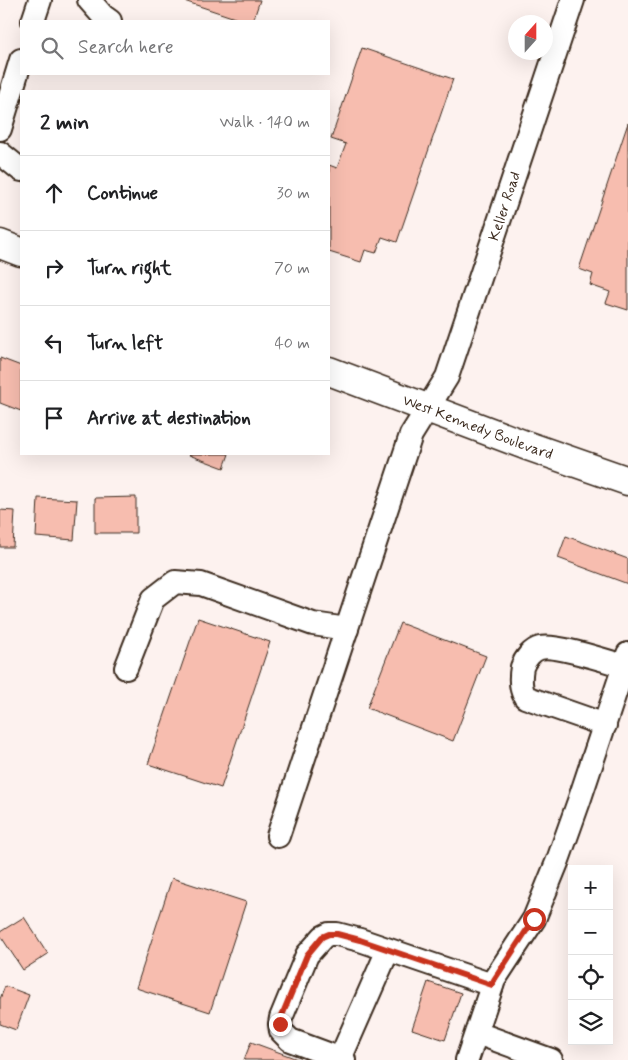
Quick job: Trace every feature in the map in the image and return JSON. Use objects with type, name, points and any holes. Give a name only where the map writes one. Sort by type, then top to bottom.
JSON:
[{"type":"main road","points":[[0,244],[20,252]]},
{"type":"main road","name":"West Kennedy Boulevard","points":[[330,372],[628,482]]},
{"type":"street","points":[[33,20],[40,0]]},
{"type":"street","points":[[89,0],[109,20]]},
{"type":"street","name":"Keller Road","points":[[278,836],[411,435],[447,376],[573,0]]},
{"type":"street","points":[[0,129],[20,63]]},
{"type":"street","points":[[0,153],[20,169]]},
{"type":"street","points":[[126,668],[153,599],[175,582],[201,584],[313,624],[347,629]]},
{"type":"street","points":[[467,1060],[494,980],[534,919],[561,852],[605,725],[626,660],[555,647],[539,648],[528,655],[523,665],[521,689],[525,697],[605,725]]},
{"type":"street","points":[[388,950],[342,1059],[290,1040],[281,1031],[281,1018],[307,955],[322,937],[329,934],[337,934],[360,940],[492,985]]},
{"type":"street","points":[[477,1033],[551,1060]]},
{"type":"building","points":[[181,0],[260,0],[253,20],[241,20]]},
{"type":"building","points":[[362,48],[453,79],[397,242],[382,237],[376,253],[365,250],[361,262],[330,252],[330,165],[337,168],[346,144],[331,139]]},
{"type":"building","points":[[628,123],[628,310],[606,303],[610,292],[590,285],[593,274],[579,269]]},
{"type":"building","points":[[0,358],[20,366],[20,411],[0,403]]},
{"type":"building","points":[[189,455],[229,455],[224,468]]},
{"type":"building","points":[[136,497],[136,533],[95,533],[95,498]]},
{"type":"building","points":[[38,498],[77,500],[74,540],[36,537]]},
{"type":"building","points":[[0,510],[15,511],[13,547],[0,547]]},
{"type":"building","points":[[566,536],[628,559],[628,584],[558,558]]},
{"type":"building","points":[[198,618],[270,642],[221,788],[148,764]]},
{"type":"building","points":[[400,623],[486,656],[453,741],[367,708]]},
{"type":"building","points":[[172,878],[246,902],[210,1012],[136,988]]},
{"type":"building","points":[[24,917],[48,954],[23,970],[0,935],[0,932]]},
{"type":"building","points":[[428,982],[461,993],[445,1040],[412,1029]]},
{"type":"building","points":[[5,986],[29,995],[16,1030],[0,1024],[0,999]]},
{"type":"building","points":[[251,1042],[300,1060],[244,1060]]},
{"type":"route","points":[[280,1024],[307,955],[322,937],[329,934],[337,934],[360,940],[492,985],[534,919]]}]
